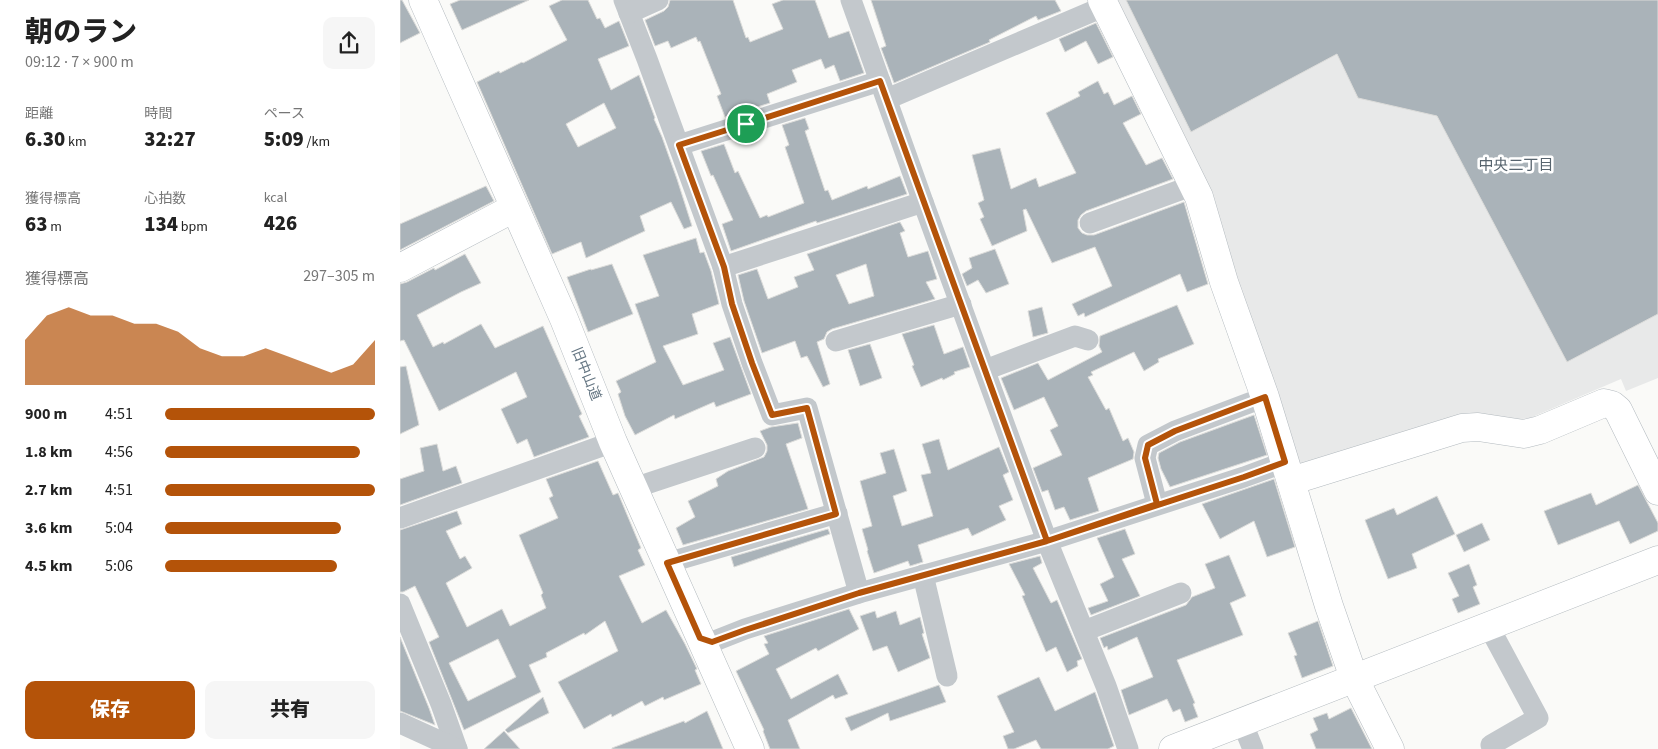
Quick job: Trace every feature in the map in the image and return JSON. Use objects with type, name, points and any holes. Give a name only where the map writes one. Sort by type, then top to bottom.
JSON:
[{"type":"street","name":"旧中山道","points":[[423,0],[564,319],[634,488],[750,749]]},
{"type":"street","points":[[658,0],[626,6],[724,267],[732,304],[772,415],[807,408],[859,593]]},
{"type":"street","points":[[851,0],[1047,541],[1106,686],[1128,749]]},
{"type":"street","points":[[679,145],[884,90],[1103,3],[1199,197],[1224,282],[1265,397],[1329,606],[1354,678],[1390,749]]},
{"type":"street","points":[[1090,224],[1194,185]]},
{"type":"street","points":[[724,267],[923,202]]},
{"type":"street","points":[[400,268],[514,208]]},
{"type":"street","points":[[836,341],[961,304]]},
{"type":"street","points":[[985,370],[1075,336],[1088,340]]},
{"type":"street","points":[[1157,504],[1145,458],[1148,445],[1175,431],[1265,397]]},
{"type":"street","points":[[700,638],[712,642],[859,593],[1047,541],[1244,477],[1288,472],[1462,428],[1478,427],[1524,434],[1540,430],[1604,403],[1612,405],[1618,410],[1658,492]]},
{"type":"street","points":[[400,518],[614,442]]},
{"type":"street","points":[[634,488],[754,448]]},
{"type":"street","points":[[667,563],[836,514]]},
{"type":"street","points":[[1173,749],[1658,560]]},
{"type":"street","points":[[923,575],[947,676]]},
{"type":"street","points":[[1084,631],[1181,593]]},
{"type":"street","points":[[400,604],[441,704],[457,749]]},
{"type":"street","points":[[1488,625],[1538,718],[1491,745],[1493,749]]},
{"type":"street","points":[[1242,722],[1253,749]]},
{"type":"street","points":[[400,723],[457,749]]},
{"type":"shaded area","points":[[1112,0],[1658,0],[1658,378],[1626,391],[1621,379],[1530,418],[1510,420],[1461,415],[1299,466]]},
{"type":"building","points":[[400,0],[402,0],[420,33],[400,43]]},
{"type":"building","points":[[460,0],[529,0],[462,30],[450,4]]},
{"type":"building","points":[[562,0],[588,0],[597,19],[600,18],[605,28],[619,21],[629,46],[598,59],[611,90],[639,75],[692,226],[684,229],[671,202],[640,216],[645,231],[586,258],[581,242],[552,254],[477,82],[499,71],[500,73],[523,63],[567,40],[549,6]],"holes":[[[604,103],[616,128],[578,147],[566,124]]]},
{"type":"building","points":[[670,0],[733,0],[746,38],[748,37],[750,42],[783,29],[772,4],[783,0],[815,0],[829,38],[849,31],[864,73],[840,81],[834,65],[825,69],[821,59],[792,70],[797,82],[767,94],[770,103],[725,117],[717,96],[721,94],[700,41],[698,42],[696,37],[671,48],[668,41],[655,46],[645,20],[664,11],[668,7]]},
{"type":"building","points":[[871,0],[1055,0],[1061,11],[1038,20],[1036,16],[989,40],[990,42],[894,83],[881,48],[886,46]]},
{"type":"building","points":[[1126,0],[1658,0],[1658,314],[1567,362],[1437,116],[1358,98],[1337,54],[1191,132]]},
{"type":"building","points":[[1096,23],[1113,57],[1098,64],[1086,41],[1065,52],[1059,39]]},
{"type":"building","points":[[1098,81],[1104,94],[1108,92],[1114,105],[1132,96],[1141,114],[1123,123],[1146,165],[1162,158],[1173,179],[1086,211],[1078,220],[1078,228],[1082,233],[1094,235],[1184,202],[1208,284],[1187,292],[1180,274],[1085,317],[1084,313],[1078,316],[1072,304],[1112,286],[1095,247],[1052,263],[1026,209],[1023,210],[1027,231],[992,246],[980,219],[984,217],[978,203],[984,200],[972,155],[1000,148],[1011,189],[1036,178],[1039,187],[1076,173],[1046,113],[1080,96],[1078,92]]},
{"type":"building","points":[[805,118],[809,129],[805,131],[825,191],[828,190],[832,200],[867,186],[868,189],[900,176],[907,194],[817,223],[816,221],[731,251],[722,224],[733,220],[701,151],[724,144],[735,173],[738,171],[760,218],[767,215],[768,217],[804,203],[785,147],[789,145],[782,125]]},
{"type":"building","points":[[486,186],[494,201],[400,250],[400,224]]},
{"type":"building","points":[[900,222],[905,231],[900,233],[908,257],[928,251],[937,279],[926,282],[935,299],[827,332],[824,339],[817,342],[830,384],[823,387],[807,356],[801,358],[795,341],[762,353],[744,301],[738,275],[757,269],[768,299],[798,287],[794,277],[814,270],[807,254]],"holes":[[[866,264],[874,296],[849,304],[836,275]]]},
{"type":"building","points":[[696,238],[700,253],[704,252],[711,271],[719,304],[692,314],[698,334],[663,346],[683,385],[724,370],[713,343],[730,337],[751,394],[716,407],[714,402],[675,419],[674,415],[635,435],[625,416],[618,394],[621,392],[616,381],[656,362],[635,304],[659,296],[643,255]]},
{"type":"building","points":[[995,249],[1009,284],[986,293],[978,280],[967,286],[962,274],[972,268],[969,258]]},
{"type":"building","points":[[465,254],[481,283],[417,315],[433,347],[443,342],[444,344],[481,324],[495,348],[543,326],[582,414],[579,416],[589,437],[534,457],[527,439],[517,444],[501,409],[527,397],[516,372],[439,411],[404,340],[400,341],[400,284],[434,268],[435,270]]},
{"type":"building","points":[[612,264],[633,314],[588,332],[567,277]]},
{"type":"building","points":[[1177,305],[1194,344],[1158,359],[1159,362],[1144,371],[1134,352],[1091,372],[1093,375],[1088,377],[1106,410],[1109,408],[1123,441],[1128,438],[1134,452],[1133,459],[1088,478],[1099,511],[1070,520],[1064,507],[1055,510],[1048,490],[1042,492],[1033,468],[1062,455],[1050,430],[1058,426],[1044,397],[1014,410],[1001,378],[1038,363],[1048,380],[1102,352],[1099,346],[1100,336]]},
{"type":"building","points":[[1042,307],[1048,333],[1033,337],[1028,311]]},
{"type":"building","points":[[934,325],[944,354],[963,347],[970,367],[954,372],[955,374],[943,380],[942,378],[921,387],[902,334]]},
{"type":"building","points":[[870,344],[882,378],[860,386],[848,350]]},
{"type":"building","points":[[406,366],[419,425],[400,434],[400,367]]},
{"type":"building","points":[[1254,415],[1267,455],[1170,487],[1161,469],[1158,458],[1159,453],[1180,442]]},
{"type":"building","points":[[798,423],[802,438],[786,444],[808,509],[683,545],[676,528],[695,517],[688,501],[718,486],[716,479],[728,471],[764,457],[767,445],[760,431],[771,427]]},
{"type":"building","points":[[939,439],[948,470],[999,447],[1009,472],[1003,475],[1013,500],[999,506],[1006,520],[972,536],[968,528],[918,545],[923,562],[910,566],[908,561],[874,573],[862,529],[872,526],[860,481],[886,473],[880,453],[894,449],[907,491],[893,496],[902,526],[933,516],[921,475],[931,473],[922,444]]},
{"type":"building","points":[[437,444],[443,471],[456,466],[462,483],[400,505],[400,479],[424,471],[420,448]]},
{"type":"building","points":[[598,461],[613,495],[618,493],[641,548],[638,550],[645,565],[619,576],[642,623],[666,610],[697,669],[695,670],[701,684],[664,700],[663,697],[645,706],[642,701],[612,717],[611,714],[584,729],[558,682],[618,651],[605,621],[585,635],[584,633],[546,653],[547,657],[529,665],[541,692],[464,730],[429,642],[439,637],[415,586],[400,592],[400,530],[457,511],[462,524],[446,531],[460,559],[465,556],[472,568],[446,583],[467,627],[502,609],[510,626],[546,608],[541,595],[543,593],[519,535],[558,518],[549,498],[553,496],[546,479]],"holes":[[[498,639],[516,677],[468,701],[449,663]]]},
{"type":"building","points":[[1274,479],[1295,547],[1267,557],[1254,521],[1220,539],[1202,504]]},
{"type":"building","points":[[1638,485],[1658,523],[1658,531],[1630,544],[1619,521],[1558,545],[1544,511],[1591,493],[1596,505]]},
{"type":"building","points":[[1437,496],[1455,534],[1412,554],[1417,568],[1388,579],[1365,520],[1394,508],[1397,515]]},
{"type":"building","points":[[1482,523],[1490,540],[1464,552],[1456,535]]},
{"type":"building","points":[[828,529],[830,534],[734,567],[731,557]]},
{"type":"building","points":[[1125,529],[1135,554],[1122,559],[1140,596],[1091,615],[1088,608],[1108,601],[1100,584],[1114,577],[1097,538]]},
{"type":"building","points":[[1229,555],[1246,596],[1230,603],[1243,635],[1177,660],[1195,703],[1193,704],[1198,717],[1185,722],[1180,709],[1173,712],[1167,699],[1129,715],[1121,690],[1153,677],[1137,637],[1108,650],[1107,646],[1104,648],[1100,638],[1186,605],[1192,597],[1215,588],[1205,564]]},
{"type":"building","points":[[1040,556],[1042,563],[1033,568],[1051,603],[1057,600],[1082,659],[1077,661],[1078,666],[1067,672],[1056,647],[1046,652],[1022,596],[1025,595],[1009,564]]},
{"type":"building","points":[[1469,564],[1477,585],[1473,587],[1480,604],[1458,613],[1452,599],[1459,596],[1448,573]]},
{"type":"building","points":[[849,609],[859,629],[818,651],[816,648],[776,669],[791,699],[838,674],[848,694],[835,699],[833,695],[788,720],[800,749],[770,749],[764,730],[736,671],[769,654],[764,644],[768,643],[764,636]]},
{"type":"building","points":[[875,611],[877,618],[896,611],[900,625],[920,617],[924,633],[922,634],[930,658],[898,672],[887,646],[873,651],[860,616]]},
{"type":"building","points":[[1318,621],[1333,666],[1302,678],[1294,656],[1297,655],[1288,633]]},
{"type":"building","points":[[400,637],[429,708],[435,725],[400,711]]},
{"type":"building","points":[[1039,677],[1055,711],[1095,692],[1114,746],[1108,749],[1041,749],[1036,740],[1014,749],[1008,749],[1003,736],[1014,732],[997,696]]},
{"type":"building","points":[[939,685],[946,702],[890,721],[888,713],[851,731],[845,718]]},
{"type":"building","points":[[543,697],[549,713],[508,733],[505,730]]},
{"type":"building","points":[[1351,708],[1372,749],[1316,749],[1310,734],[1318,730],[1313,718],[1327,713],[1329,719]]},
{"type":"building","points":[[707,711],[723,749],[612,749],[684,721],[685,723]]},
{"type":"building","points":[[504,731],[520,749],[484,749]]},
{"type":"district","name":"中央二丁目","points":[[1516,165]]},
{"type":"route","points":[[746,124],[679,145],[724,267],[732,304],[772,415],[807,408],[836,514],[667,563],[700,638],[712,642],[859,593],[1047,541],[1285,462],[1265,397],[1175,431],[1148,445],[1145,458],[1157,504],[1047,541],[880,81],[746,124]]}]
